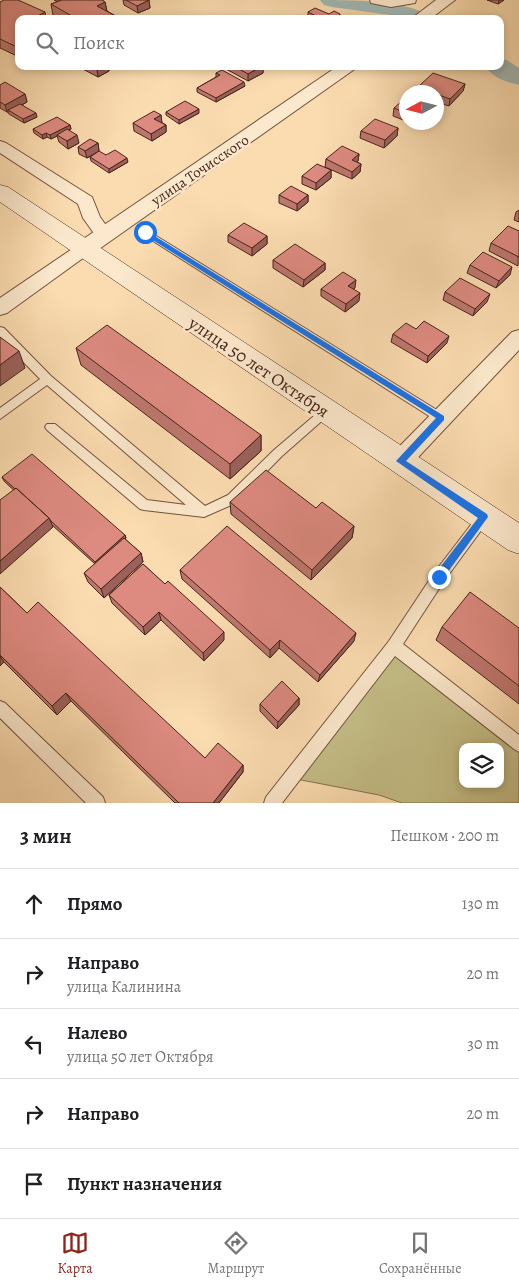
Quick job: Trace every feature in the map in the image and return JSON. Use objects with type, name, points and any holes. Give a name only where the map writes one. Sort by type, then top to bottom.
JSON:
[{"type":"main road","name":"улица 50 лет Октября","points":[[0,192],[94,242],[326,412],[519,540]]},
{"type":"street","points":[[376,0],[391,3],[410,0]]},
{"type":"street","points":[[425,15],[447,0]]},
{"type":"street","name":"улица Точисского","points":[[0,308],[344,70]]},
{"type":"street","points":[[0,146],[86,201],[92,218],[94,242]]},
{"type":"street","points":[[400,461],[519,337]]},
{"type":"lane","points":[[145,232],[441,418]]},
{"type":"lane","points":[[0,331],[47,379],[204,512]]},
{"type":"lane","points":[[0,414],[47,379]]},
{"type":"lane","points":[[51,427],[144,505],[204,512],[232,499],[278,453],[326,412]]},
{"type":"lane","points":[[277,802],[394,646],[439,577],[484,517]]},
{"type":"lane","points":[[394,646],[519,744]]},
{"type":"lane","points":[[0,708],[98,803]]},
{"type":"shaded area","points":[[394,646],[519,744],[519,803],[402,803],[379,795],[291,778]]},
{"type":"building","points":[[4,0],[18,0],[45,12],[39,15],[15,15],[15,46],[0,39],[0,2]]},
{"type":"building","points":[[62,0],[102,0],[105,2],[97,6],[114,15],[70,15],[51,4]]},
{"type":"building","points":[[126,0],[149,0],[137,6]]},
{"type":"building","points":[[315,8],[329,14],[334,11],[340,14],[314,15],[308,12]]},
{"type":"building","points":[[222,70],[244,82],[216,98],[197,88],[220,75],[216,73]]},
{"type":"building","points":[[241,70],[255,70],[248,74]]},
{"type":"building","points":[[433,73],[465,84],[450,99],[444,97],[444,85],[420,85]]},
{"type":"building","points":[[5,82],[25,94],[5,105],[0,102],[0,85]]},
{"type":"building","points":[[185,101],[199,109],[179,120],[166,112]]},
{"type":"building","points":[[20,104],[36,113],[23,119],[8,110]]},
{"type":"building","points":[[399,104],[399,110],[394,108]]},
{"type":"building","points":[[154,111],[161,115],[154,119],[166,125],[151,134],[133,123]]},
{"type":"building","points":[[57,117],[70,125],[50,135],[46,133],[42,135],[33,129]]},
{"type":"building","points":[[375,119],[398,128],[385,140],[361,131]]},
{"type":"building","points":[[67,129],[77,135],[67,141],[57,135]]},
{"type":"building","points":[[90,139],[98,143],[85,151],[78,147]]},
{"type":"building","points":[[342,146],[359,154],[352,160],[361,164],[352,172],[326,159]]},
{"type":"building","points":[[115,150],[127,158],[109,169],[90,157],[99,151],[106,155]]},
{"type":"building","points":[[317,164],[331,170],[316,183],[302,176]]},
{"type":"building","points":[[291,186],[308,195],[297,204],[279,195]]},
{"type":"building","points":[[244,223],[267,236],[252,248],[228,235]]},
{"type":"building","points":[[508,226],[519,231],[519,257],[491,243]]},
{"type":"building","points":[[295,244],[325,263],[304,280],[273,260]]},
{"type":"building","points":[[483,252],[512,267],[499,281],[470,265]]},
{"type":"building","points":[[343,272],[356,280],[348,286],[360,293],[346,304],[321,289]]},
{"type":"building","points":[[460,278],[490,294],[475,309],[445,292]]},
{"type":"building","points":[[424,321],[449,336],[428,356],[393,334],[406,323],[416,329]]},
{"type":"building","points":[[107,325],[261,435],[230,464],[76,348]]},
{"type":"building","points":[[0,337],[19,351],[0,365]]},
{"type":"building","points":[[32,454],[125,535],[95,562],[2,477]]},
{"type":"building","points":[[266,470],[316,508],[322,502],[354,526],[312,570],[230,502]]},
{"type":"building","points":[[16,488],[49,518],[0,561],[0,500]]},
{"type":"building","points":[[227,526],[356,633],[320,675],[280,640],[270,650],[180,570]]},
{"type":"building","points":[[124,538],[141,553],[101,589],[84,573]]},
{"type":"building","points":[[143,564],[165,584],[168,581],[224,632],[203,653],[159,612],[143,627],[109,595]]},
{"type":"building","points":[[0,587],[27,613],[38,602],[205,758],[218,743],[243,765],[213,803],[179,803],[66,693],[52,706],[0,655]]},
{"type":"building","points":[[470,592],[519,628],[519,686],[442,627]]},
{"type":"building","points":[[282,681],[299,698],[278,722],[260,704]]},
{"type":"waterway","points":[[332,0],[395,9],[410,15]]},
{"type":"waterway","points":[[504,70],[519,77]]},
{"type":"route","points":[[145,232],[441,418],[400,461],[484,517],[439,577]]}]
